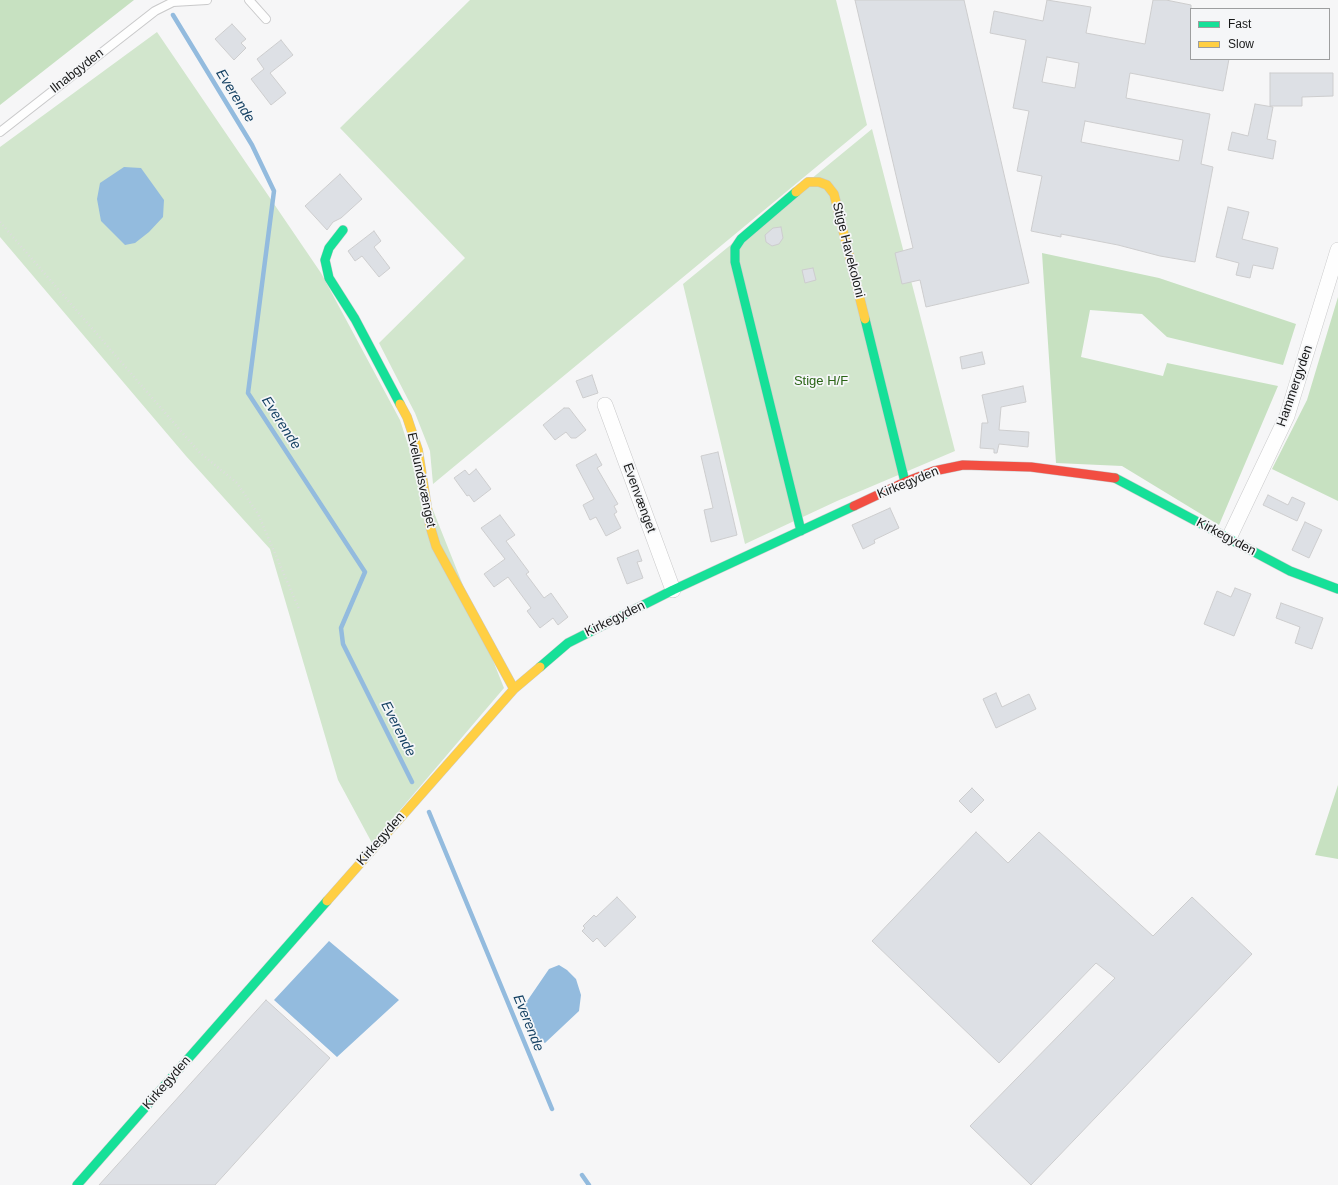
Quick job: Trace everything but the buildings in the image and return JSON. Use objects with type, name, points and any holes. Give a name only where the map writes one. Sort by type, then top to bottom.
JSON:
[{"type":"street","name":"Stige Havekoloni","points":[[801,531],[735,262],[735,248],[741,238],[808,182],[820,182],[827,185],[834,194],[905,482]]},
{"type":"street","name":"Evelundsvænget","points":[[343,230],[328,248],[325,260],[329,278],[355,319],[407,417],[418,450],[430,526],[436,546],[514,689]]},
{"type":"street","name":"Hammergyden","points":[[1229,538],[1287,416],[1338,250]]},
{"type":"street","name":"Evenvænget","points":[[605,405],[673,590]]},
{"type":"street","name":"Kirkegyden","points":[[77,1185],[514,689],[568,643],[673,590],[905,482],[934,471],[963,465],[1031,467],[1113,477],[1290,571],[1338,589]]},
{"type":"lane","name":"Ilnabgyden","points":[[0,132],[155,11],[173,2],[207,0]]},
{"type":"lane","points":[[249,0],[266,19]]},
{"type":"path","points":[[0,222],[199,452],[237,483],[258,514],[299,609]]},
{"type":"green space","points":[[0,0],[134,0],[0,105]]},
{"type":"green space","points":[[470,0],[836,0],[867,125],[433,484],[430,451],[415,413],[379,343],[465,258],[340,128]]},
{"type":"green space","points":[[157,32],[321,273],[400,420],[413,460],[504,688],[372,843],[338,780],[270,549],[186,456],[0,237],[0,147]]},
{"type":"green space","name":"Stige H/F","points":[[872,129],[955,451],[837,501],[745,544],[683,284]]},
{"type":"green space","points":[[1042,253],[1159,278],[1296,324],[1283,365],[1167,337],[1142,314],[1090,310],[1081,357],[1163,376],[1167,363],[1278,386],[1219,525],[1122,466],[1056,463]]},
{"type":"green space","points":[[1338,297],[1338,501],[1272,469],[1307,400]]},
{"type":"green space","points":[[1338,785],[1338,859],[1315,855]]},
{"type":"water","points":[[124,167],[141,168],[164,200],[163,217],[149,232],[135,243],[125,245],[101,221],[97,199],[100,183]]},
{"type":"water","points":[[329,941],[399,1000],[337,1057],[274,1000]]},
{"type":"water","points":[[559,965],[567,970],[576,979],[581,995],[579,1011],[545,1043],[530,1034],[523,1007],[549,969]]},
{"type":"waterway","name":"Everende","points":[[173,15],[252,145],[274,191],[248,393],[365,572],[341,628],[343,644],[412,782]]},
{"type":"waterway","name":"Everende","points":[[429,812],[552,1109]]},
{"type":"waterway","name":"Everende","points":[[582,1175],[589,1185]]},
{"type":"traffic: fast","points":[[796,192],[741,239],[735,248],[735,262],[801,531]]},
{"type":"traffic: fast","points":[[343,230],[329,248],[325,260],[329,278],[355,319],[400,404]]},
{"type":"traffic: fast","points":[[865,319],[905,482]]},
{"type":"traffic: fast","points":[[1115,478],[1290,571],[1338,589]]},
{"type":"traffic: fast","points":[[540,667],[568,643],[673,590],[854,506]]},
{"type":"traffic: fast","points":[[77,1185],[327,901]]},
{"type":"traffic: slow","points":[[796,192],[808,182],[819,182],[827,185],[834,194],[865,319]]},
{"type":"traffic: slow","points":[[400,404],[407,417],[418,450],[430,526],[436,546],[514,689]]},
{"type":"traffic: slow","points":[[327,901],[514,689],[540,667]]},
{"type":"traffic: jam","points":[[854,506],[905,482],[934,471],[963,465],[1031,467],[1115,478]]}]
